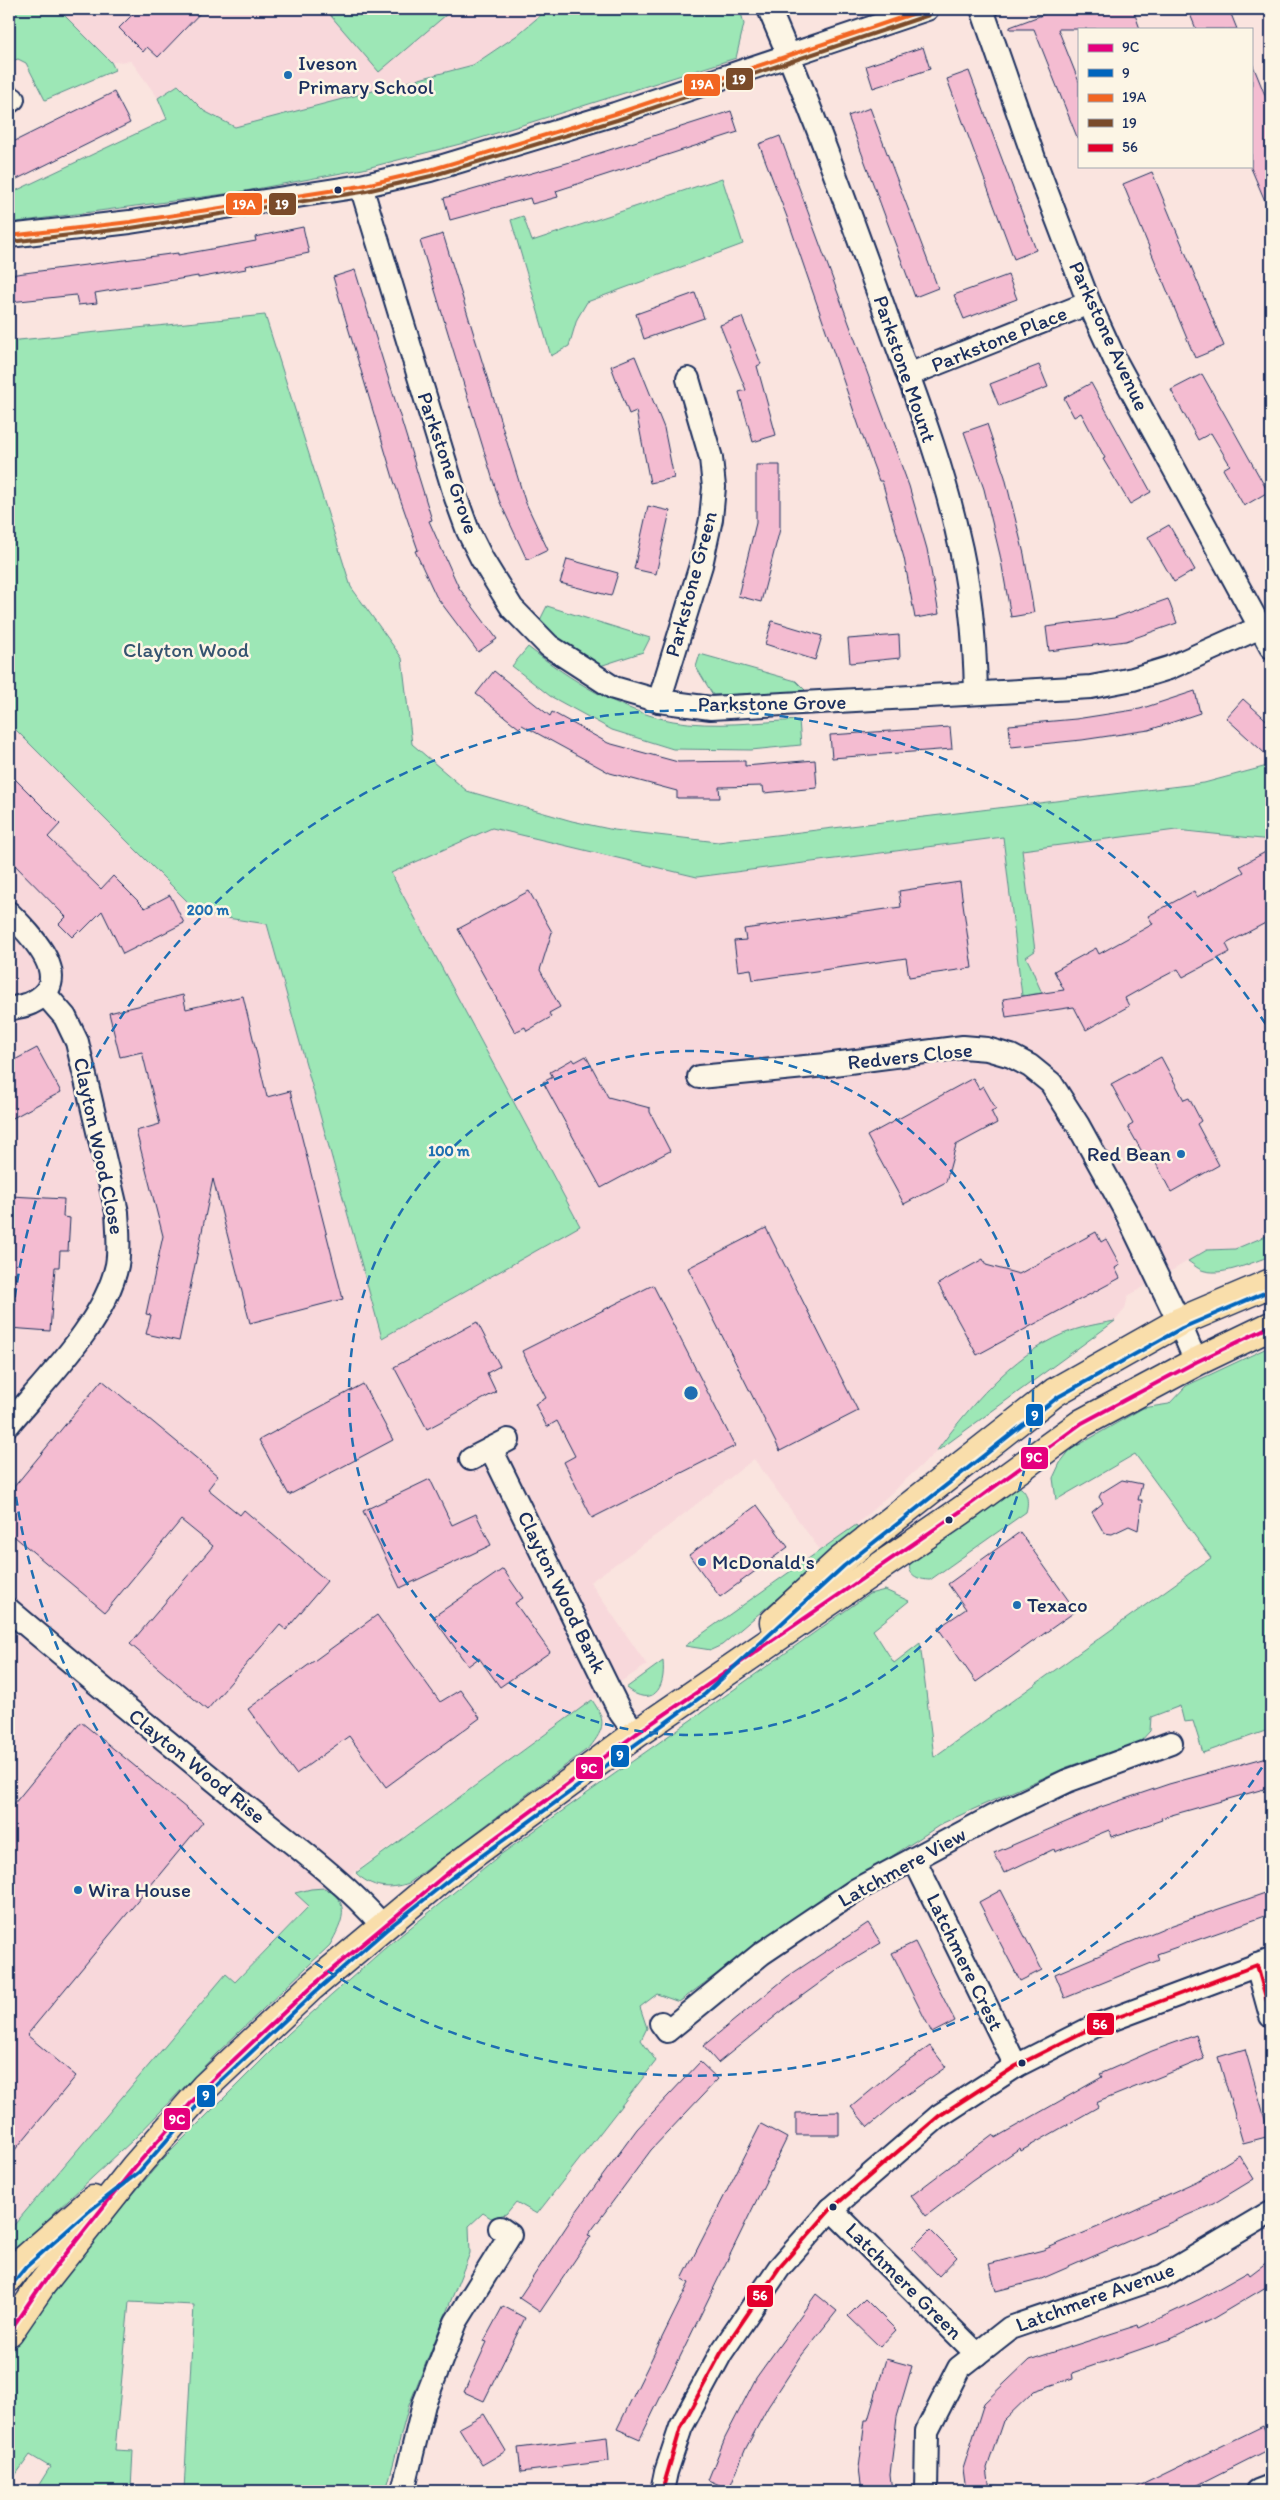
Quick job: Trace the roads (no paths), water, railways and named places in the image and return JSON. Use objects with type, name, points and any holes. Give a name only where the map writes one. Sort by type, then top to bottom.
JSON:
[{"type":"highway","points":[[701,1688],[840,1560],[1055,1392],[1179,1322],[1271,1283]]},
{"type":"highway","points":[[9,2332],[42,2284],[135,2167],[205,2087],[311,1987],[382,1925],[450,1871],[636,1734],[961,1511],[1082,1423],[1196,1362],[1271,1326]]},
{"type":"highway","points":[[9,2278],[21,2263],[135,2167]]},
{"type":"street","name":"Parkstone Mount","points":[[769,9],[789,55],[908,375],[945,487],[958,532],[976,649],[976,693]]},
{"type":"street","points":[[9,236],[130,222],[361,186],[430,170],[615,114],[928,9]]},
{"type":"street","name":"Parkstone Avenue","points":[[982,9],[1036,164],[1089,303],[1115,360],[1271,647]]},
{"type":"street","name":"Parkstone Grove","points":[[361,186],[456,498],[468,531],[482,559],[512,608],[549,646],[614,688],[659,701],[711,708],[1091,687],[1134,679],[1169,668],[1261,627]]},
{"type":"street","name":"Parkstone Place","points":[[908,375],[1089,303]]},
{"type":"street","name":"Parkstone Green","points":[[659,701],[701,565],[712,519],[714,487],[711,458],[688,380]]},
{"type":"street","points":[[9,913],[29,932],[45,956],[51,970],[52,982],[45,994],[31,1004],[9,1009]]},
{"type":"street","name":"Clayton Wood Close","points":[[9,1424],[88,1328],[108,1294],[117,1265],[120,1241],[117,1212],[77,1042],[65,1017],[45,994]]},
{"type":"street","name":"Redvers Close","points":[[699,1077],[826,1065],[963,1047],[987,1049],[1011,1056],[1030,1066],[1051,1083],[1078,1125],[1126,1212],[1179,1322],[1196,1362]]},
{"type":"street","name":"Clayton Wood Bank","points":[[490,1449],[620,1712],[636,1734]]},
{"type":"street","name":"Clayton Wood Rise","points":[[9,1610],[110,1695],[299,1848],[366,1907],[382,1925]]},
{"type":"street","name":"Latchmere View","points":[[661,2024],[667,2032],[761,1954],[856,1890],[992,1817],[1067,1781],[1172,1743]]},
{"type":"street","name":"Latchmere Crest","points":[[914,1859],[1016,2066]]},
{"type":"street","points":[[662,2491],[681,2426],[721,2353],[779,2268],[832,2209],[939,2116],[1016,2066],[1097,2025],[1264,1962],[1271,2016]]},
{"type":"street","name":"Latchmere Green","points":[[832,2209],[977,2354]]},
{"type":"street","name":"Latchmere Avenue","points":[[926,2491],[927,2431],[959,2368],[1010,2328],[1163,2276],[1271,2212]]},
{"type":"street","points":[[403,2491],[424,2404],[456,2322],[510,2235],[500,2228]]},
{"type":"street","points":[[1258,2491],[1271,2486]]},
{"type":"place","name":"Iveson Primary School","points":[[288,75]]},
{"type":"place","name":"Red Bean","points":[[1181,1154]]},
{"type":"place","name":"McDonald's","points":[[702,1562]]},
{"type":"place","name":"Texaco","points":[[1017,1605]]},
{"type":"place","name":"Wira House","points":[[78,1890]]},
{"type":"park label","name":"Clayton Wood","points":[[186,650]]}]
